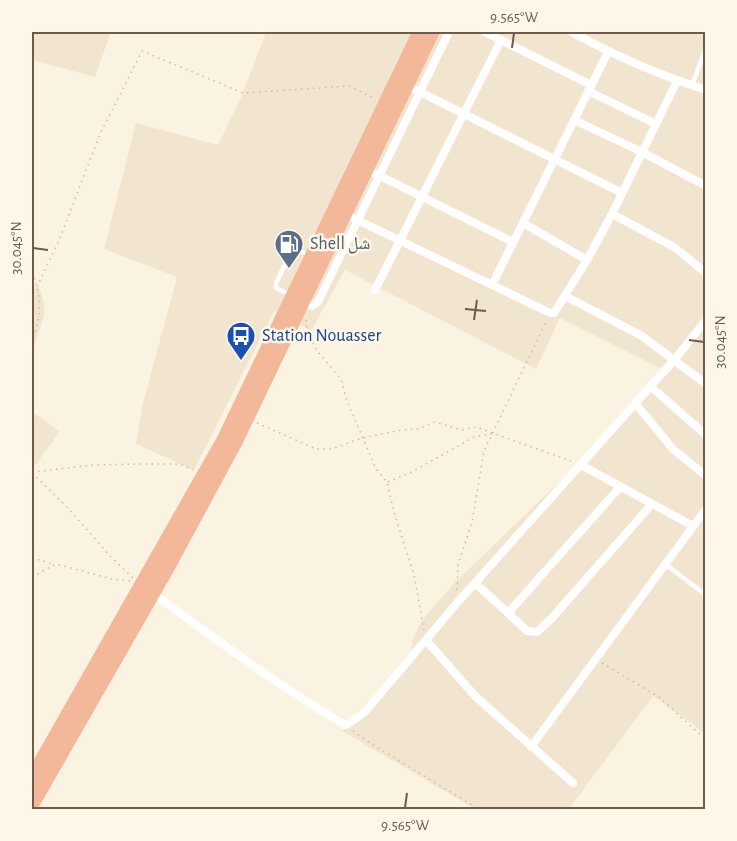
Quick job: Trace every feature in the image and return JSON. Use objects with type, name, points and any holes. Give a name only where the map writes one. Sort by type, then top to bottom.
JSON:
[{"type":"highway","points":[[366,170],[385,103],[407,86],[420,32]]},
{"type":"highway","points":[[32,804],[153,593],[246,419],[317,259],[345,214],[432,32]]},
{"type":"highway","points":[[32,778],[204,477],[300,300]]},
{"type":"street","points":[[449,32],[407,86],[622,193]]},
{"type":"street","points":[[485,32],[656,124]]},
{"type":"street","points":[[572,32],[608,52],[677,81],[705,90]]},
{"type":"street","points":[[375,290],[501,40]]},
{"type":"street","points":[[492,285],[608,52]]},
{"type":"street","points":[[345,214],[550,313],[556,312],[612,214],[677,81]]},
{"type":"street","points":[[574,120],[642,152],[705,186]]},
{"type":"street","points":[[300,300],[312,306],[318,302],[345,214],[366,170],[513,242]]},
{"type":"street","points":[[612,214],[674,247],[705,273]]},
{"type":"street","points":[[523,223],[587,260]]},
{"type":"street","points":[[566,296],[642,336],[705,384]]},
{"type":"street","points":[[153,593],[219,643],[345,725],[364,712],[457,603],[675,359],[705,320]]},
{"type":"street","points":[[651,386],[705,435]]},
{"type":"street","points":[[635,403],[673,449],[705,476]]},
{"type":"street","points":[[581,465],[693,526]]},
{"type":"street","points":[[508,613],[620,487]]},
{"type":"street","points":[[475,583],[527,631],[537,632],[552,618],[652,504]]},
{"type":"street","points":[[531,747],[705,509]]},
{"type":"street","points":[[426,640],[475,696],[573,783]]},
{"type":"lane","points":[[692,86],[705,48]]},
{"type":"lane","points":[[300,300],[275,286],[292,250],[296,249],[317,259]]},
{"type":"lane","points":[[665,564],[705,595]]},
{"type":"path","points":[[37,287],[60,238],[100,134],[142,51],[243,93],[349,86],[385,103]]},
{"type":"path","points":[[32,272],[37,287],[40,312],[32,339]]},
{"type":"path","points":[[300,300],[307,331],[317,351],[341,379],[347,402],[362,438],[376,469],[387,482],[394,513],[414,575],[426,640]]},
{"type":"path","points":[[457,603],[458,566],[472,522],[484,451],[550,313]]},
{"type":"path","points":[[246,419],[316,449],[332,449],[362,438],[418,429],[435,422],[462,430],[476,427],[581,465]]},
{"type":"path","points":[[387,482],[412,472],[474,436],[492,434]]},
{"type":"path","points":[[32,472],[93,465],[180,464],[204,477]]},
{"type":"path","points":[[32,472],[110,556],[138,582],[112,579],[32,558]]},
{"type":"path","points":[[32,577],[56,564]]},
{"type":"path","points":[[596,659],[659,697],[705,740]]},
{"type":"path","points":[[345,725],[367,741],[480,810]]},
{"type":"shaded area","points":[[32,32],[111,32],[95,77],[32,60]]},
{"type":"shaded area","points":[[266,32],[705,32],[705,736],[694,725],[653,696],[569,809],[472,810],[472,807],[342,731],[410,661],[412,641],[421,622],[455,582],[577,465],[666,371],[560,318],[536,369],[345,270],[311,331],[274,311],[194,470],[136,444],[143,403],[177,277],[104,249],[136,123],[218,145],[241,98]]},
{"type":"shaded area","points":[[32,287],[40,289],[44,303],[44,316],[32,352]]},
{"type":"shaded area","points":[[32,412],[60,431],[32,470]]},
{"type":"place","name":"Shell شل","points":[[289,270]]},
{"type":"place","name":"Station Nouasser","points":[[241,362]]}]
